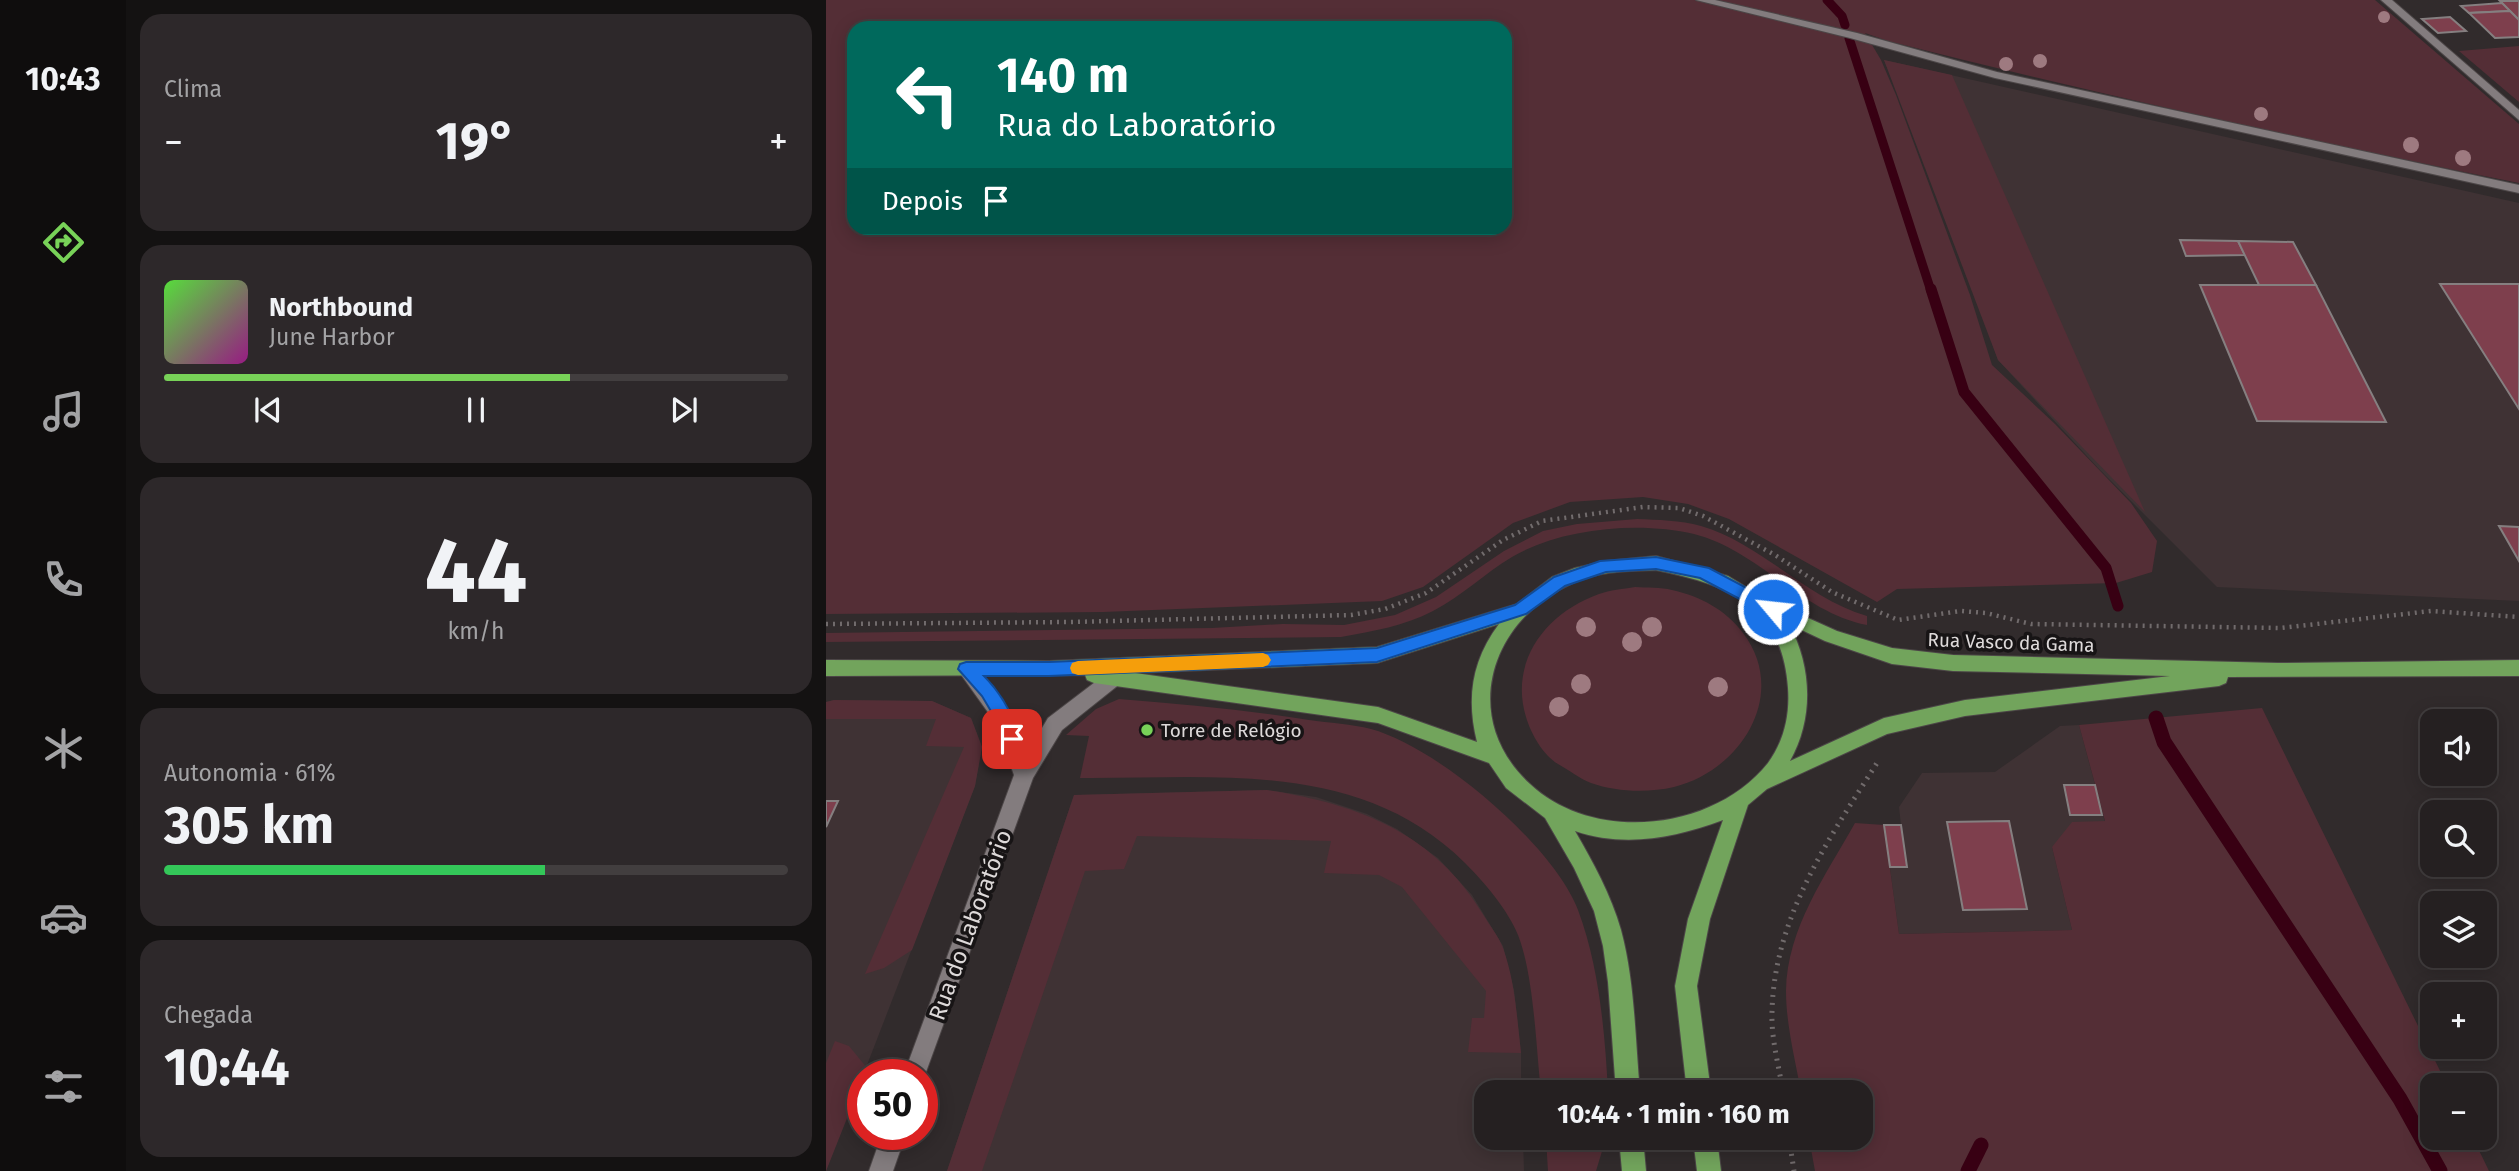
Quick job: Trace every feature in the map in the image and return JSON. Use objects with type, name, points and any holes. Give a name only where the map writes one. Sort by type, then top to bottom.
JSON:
[{"type":"main road","points":[[1656,563],[1704,572],[1754,600],[1778,623],[1791,647],[1800,686],[1798,720],[1785,752],[1763,782],[1738,804],[1696,824],[1648,834],[1599,830],[1553,814],[1518,789],[1493,756],[1480,718],[1481,678],[1495,641],[1520,610],[1559,582],[1606,566],[1656,563]]},
{"type":"main road","name":"Rua Vasco da Gama","points":[[1754,600],[1831,636],[1892,656],[1953,663],[2278,671],[2519,668]]},
{"type":"main road","points":[[828,669],[1049,669],[1377,655],[1520,610]]},
{"type":"main road","points":[[1049,669],[1378,715],[1493,756]]},
{"type":"main road","name":"Rua Vasco da Gama","points":[[1763,782],[1884,726],[1965,708],[2278,671]]},
{"type":"main road","points":[[1698,1080],[1686,986],[1699,919],[1738,804]]},
{"type":"main road","points":[[1553,814],[1576,851],[1599,901],[1614,944],[1627,1080]]},
{"type":"main road","points":[[1631,1150],[1632,1168]]},
{"type":"main road","points":[[1706,1150],[1709,1171]]},
{"type":"street","points":[[1701,0],[1853,36],[1995,75],[2519,189]]},
{"type":"street","points":[[2386,0],[2519,116]]},
{"type":"street","points":[[966,669],[988,691],[1006,721],[1024,775]]},
{"type":"street","name":"Rua do Laboratório","points":[[921,1059],[1024,775],[1055,724],[1114,678]]},
{"type":"street","points":[[881,1171],[888,1150]]},
{"type":"path","points":[[2090,625],[2304,627],[2431,611],[2519,617]]},
{"type":"path","points":[[826,624],[1083,622],[1351,615]]},
{"type":"path","points":[[1781,1080],[1772,1013],[1779,944],[1805,880],[1881,757],[1884,726]]},
{"type":"path","points":[[1791,1150],[1794,1171]]},
{"type":"shaded area","points":[[826,0],[2375,0],[2519,124],[2519,183],[2124,98],[1966,61],[1865,33],[1881,60],[1896,95],[1970,295],[1992,365],[2055,424],[2131,503],[2157,541],[2152,572],[2116,583],[1897,589],[1877,602],[1729,519],[1688,504],[1643,497],[1570,502],[1513,523],[1423,587],[1382,601],[1103,612],[826,614]]},
{"type":"shaded area","points":[[2519,46],[2519,102],[2459,51]]},
{"type":"shaded area","points":[[1884,60],[2519,203],[2519,601],[2217,587],[2098,468],[1998,360],[1933,178]]},
{"type":"shaded area","points":[[1884,60],[1952,75],[2145,512],[1998,360]]},
{"type":"shaded area","points":[[1637,519],[1685,523],[1723,534],[1824,597],[1867,616],[1867,625],[1821,608],[1739,553],[1717,542],[1672,530],[1625,528],[1577,534],[1532,547],[1512,557],[1433,611],[1411,621],[1341,637],[826,642],[826,633],[1344,625],[1395,615],[1436,597],[1504,551],[1543,531],[1577,524]]},
{"type":"shaded area","points":[[1635,587],[1663,588],[1682,593],[1702,600],[1729,617],[1743,633],[1756,656],[1761,680],[1759,704],[1751,726],[1738,747],[1720,764],[1698,778],[1674,787],[1632,791],[1591,783],[1547,755],[1534,737],[1522,696],[1528,658],[1548,627],[1580,602],[1603,593]]},
{"type":"shaded area","points":[[1119,699],[1238,710],[1364,727],[1398,739],[1460,777],[1520,829],[1545,857],[1565,885],[1578,910],[1591,954],[1600,1000],[1607,1080],[1540,1080],[1528,971],[1514,926],[1502,906],[1465,863],[1424,830],[1380,806],[1333,791],[1284,782],[1182,777],[1080,778],[1089,736],[1066,735],[1096,709]]},
{"type":"shaded area","points":[[932,701],[971,718],[982,747],[975,786],[869,1059],[847,1059],[847,1117],[826,1171],[826,702]]},
{"type":"shaded area","points":[[932,701],[971,718],[982,747],[975,786],[912,950],[884,968],[865,974],[964,747],[926,746],[936,719],[826,719],[826,702]]},
{"type":"shaded area","points":[[2262,708],[2420,1030],[2420,1059],[2434,1059],[2441,1073],[2420,1073],[2420,1150],[2479,1150],[2489,1171],[1815,1171],[1811,1150],[1873,1150],[1873,1080],[1799,1080],[1791,1042],[1786,991],[1793,945],[1801,924],[1821,882],[1855,823],[1884,825],[1899,934],[2072,930],[2052,847],[2072,822],[2105,821],[2079,725]]},
{"type":"shaded area","points":[[2079,725],[2105,822],[2052,847],[2072,930],[1899,934],[1884,825],[1901,825],[1899,807],[1922,773],[1995,772],[2060,726]]},
{"type":"shaded area","points":[[1267,790],[1316,797],[1367,814],[1397,829],[1438,858],[1472,895],[1503,946],[1514,990],[1521,1080],[1474,1080],[1474,1150],[1523,1150],[1524,1171],[947,1171],[1074,795]]},
{"type":"shaded area","points":[[1267,790],[1332,804],[1363,814],[1418,843],[1442,863],[1464,887],[1503,948],[1513,986],[1521,1053],[1468,1052],[1472,1018],[1484,1018],[1486,991],[1402,887],[1379,875],[1324,873],[1331,841],[1137,836],[1124,869],[1085,871],[982,1171],[947,1171],[1074,795]]},
{"type":"shaded area","points":[[835,1041],[849,1046],[860,1059],[847,1059],[847,1118],[826,1171],[826,1063]]},
{"type":"shaded area","points":[[1547,1150],[1602,1150],[1596,1171],[1548,1171]]},
{"type":"building","points":[[2500,1],[2519,1],[2519,18],[2517,18]]},
{"type":"building","points":[[2502,3],[2510,11],[2469,13],[2461,6]]},
{"type":"building","points":[[2510,11],[2519,20],[2519,37],[2495,38],[2469,13]]},
{"type":"building","points":[[2450,17],[2466,31],[2438,33],[2422,19]]},
{"type":"building","points":[[2180,240],[2238,241],[2245,255],[2186,256]]},
{"type":"building","points":[[2238,241],[2293,242],[2316,285],[2259,285]]},
{"type":"building","points":[[2440,284],[2519,284],[2519,409]]},
{"type":"building","points":[[2200,285],[2316,285],[2386,422],[2257,421]]},
{"type":"building","points":[[2499,526],[2519,527],[2519,561]]},
{"type":"building","points":[[2064,785],[2095,785],[2102,815],[2070,815]]},
{"type":"building","points":[[826,801],[838,801],[826,827]]},
{"type":"building","points":[[2009,821],[2027,909],[1963,910],[1947,822]]},
{"type":"building","points":[[1884,825],[1901,825],[1907,867],[1890,867]]},
{"type":"waterway","points":[[1827,0],[1842,16],[1845,25]]},
{"type":"waterway","points":[[1849,38],[1931,291]]},
{"type":"waterway","points":[[1931,289],[1964,392],[2106,568],[2118,606]]},
{"type":"waterway","points":[[2156,718],[2164,742],[2400,1099],[2440,1171]]},
{"type":"waterway","points":[[1968,1171],[1981,1145]]},
{"type":"slow traffic","points":[[1078,668],[1263,660]]},
{"type":"place","name":"Torre de Relógio","points":[[1147,730]]},
{"type":"route","points":[[1012,739],[1006,721],[988,691],[966,669],[1049,669],[1377,655],[1520,610],[1559,582],[1606,566],[1656,563],[1704,572],[1773,609]]}]
